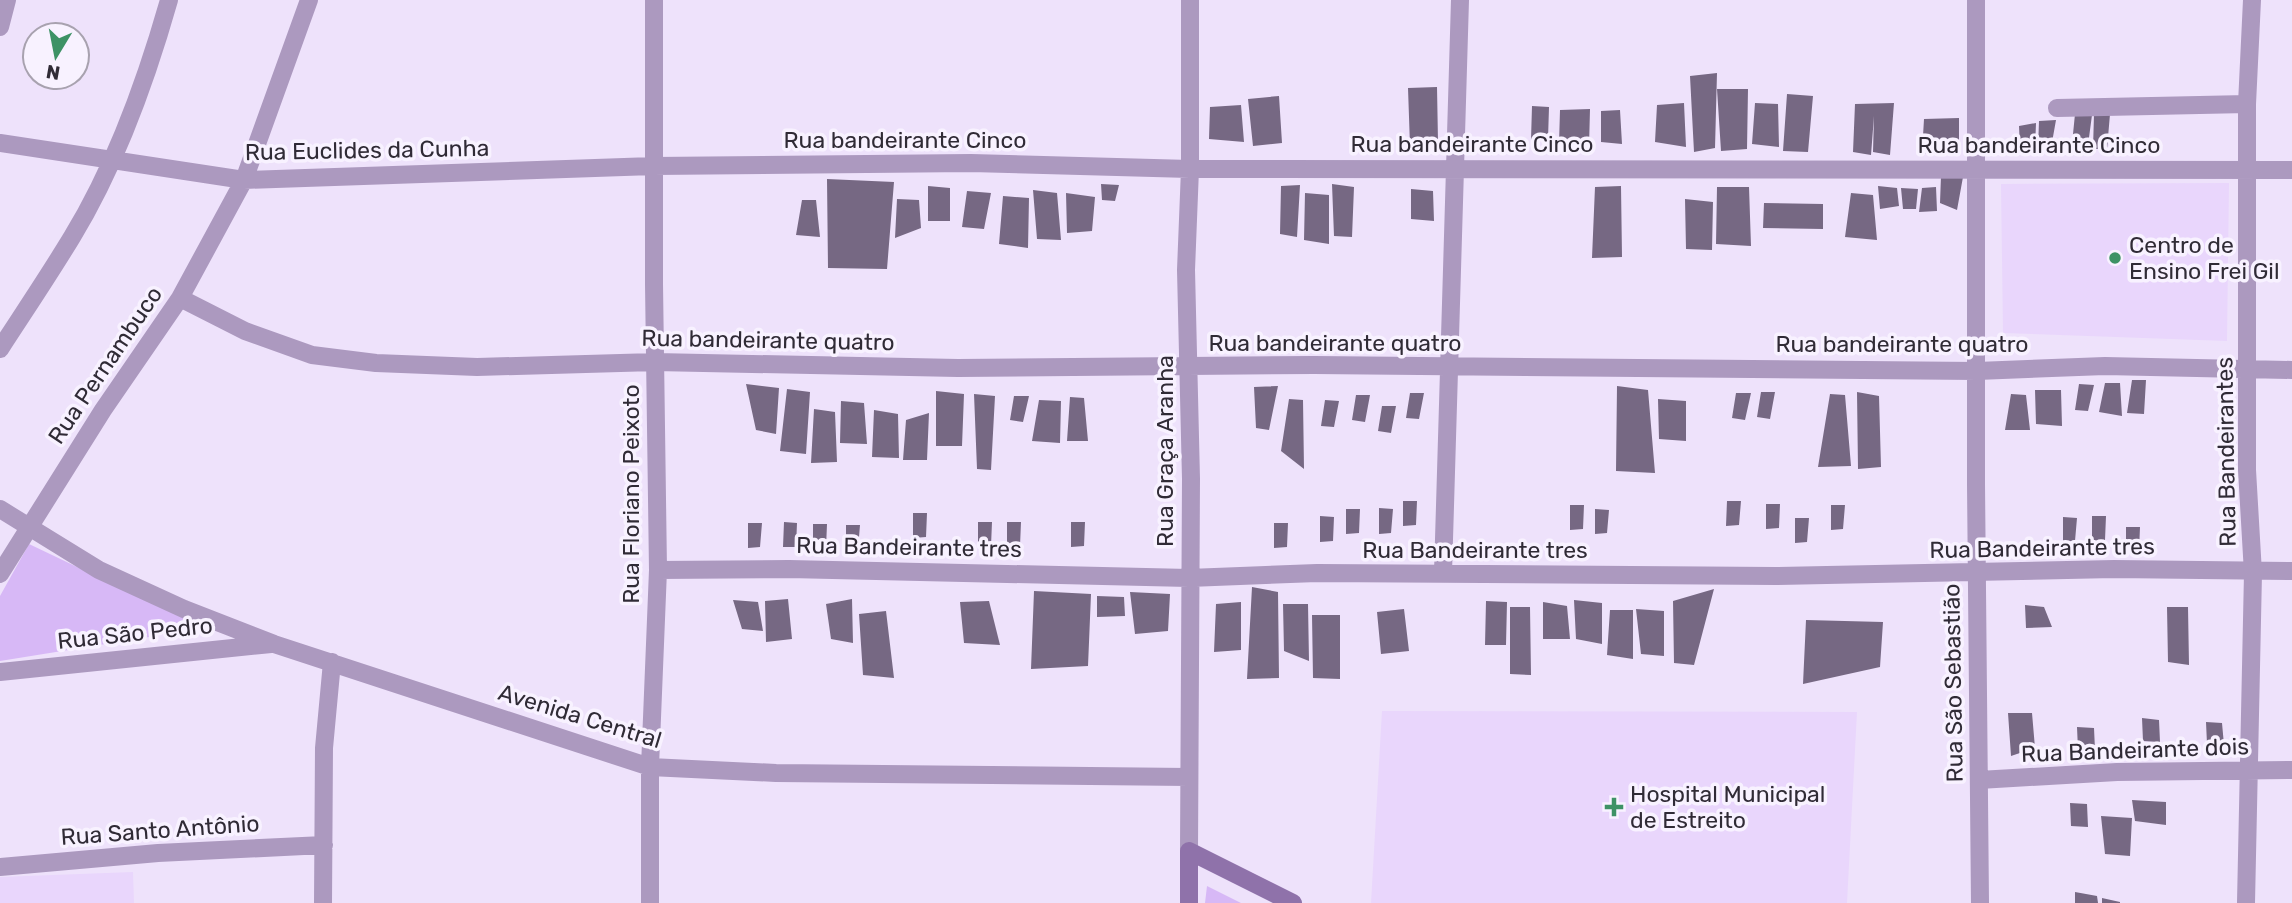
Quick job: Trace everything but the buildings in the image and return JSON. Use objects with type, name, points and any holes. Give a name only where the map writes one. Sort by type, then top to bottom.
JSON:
[{"type":"main road","name":"Rua Graça Aranha","points":[[1189,851],[1189,903]]},
{"type":"main road","points":[[1189,851],[1293,903]]},
{"type":"street","points":[[0,27],[7,0]]},
{"type":"street","points":[[0,349],[74,235],[112,159],[151,62],[169,0]]},
{"type":"street","name":"Rua Pernambuco","points":[[0,574],[27,528],[180,298],[244,180],[309,0]]},
{"type":"street","name":"Rua Floriano Peixoto","points":[[650,903],[650,767],[658,570],[653,166],[654,0]]},
{"type":"street","name":"Rua Graça Aranha","points":[[1189,851],[1190,367],[1186,270],[1190,169],[1190,0]]},
{"type":"street","points":[[1443,573],[1460,0]]},
{"type":"street","name":"Rua São Sebastião","points":[[1976,0],[1976,574],[1980,903]]},
{"type":"street","name":"Rua Bandeirantes","points":[[2246,903],[2246,771],[2253,573],[2247,470],[2249,369],[2246,104],[2252,0]]},
{"type":"street","points":[[2057,108],[2246,104]]},
{"type":"street","name":"Rua Euclides da Cunha","points":[[0,144],[244,180],[653,166]]},
{"type":"street","name":"Rua bandeirante Cinco","points":[[653,166],[971,163],[1190,169],[2292,170]]},
{"type":"street","name":"Rua bandeirante quatro","points":[[180,298],[245,331],[312,355],[376,363],[477,367],[655,362],[958,368],[1977,370],[2105,366],[2292,370]]},
{"type":"street","name":"Avenida Central","points":[[0,509],[99,570],[184,609],[274,644],[650,767],[776,773],[1189,777]]},
{"type":"street","name":"Rua Bandeirante tres","points":[[658,570],[802,569],[1189,578],[1443,573],[1761,576],[1976,574],[2114,569],[2253,573],[2292,571]]},
{"type":"street","name":"Rua São Pedro","points":[[0,672],[274,644]]},
{"type":"street","points":[[323,903],[324,748],[332,662]]},
{"type":"street","name":"Rua Bandeirante dois","points":[[1979,780],[2117,772],[2292,770]]},
{"type":"street","name":"Rua Santo Antônio","points":[[0,867],[158,853],[324,845]]},
{"type":"shaded area","name":"Centro de Ensino Frei Gil","points":[[2229,183],[2227,341],[2003,333],[2001,184]]},
{"type":"shaded area","points":[[29,544],[205,628],[0,661],[0,596]]},
{"type":"shaded area","name":"Hospital Municipal de Estreito","points":[[1382,711],[1857,712],[1847,903],[1371,903]]},
{"type":"shaded area","points":[[133,872],[134,903],[0,903],[0,877]]},
{"type":"shaded area","points":[[1207,886],[1241,903],[1205,903]]},
{"type":"place","name":"Centro de Ensino Frei Gil","points":[[2115,258]]},
{"type":"place","name":"Hospital Municipal de Estreito","points":[[1614,807]]}]
